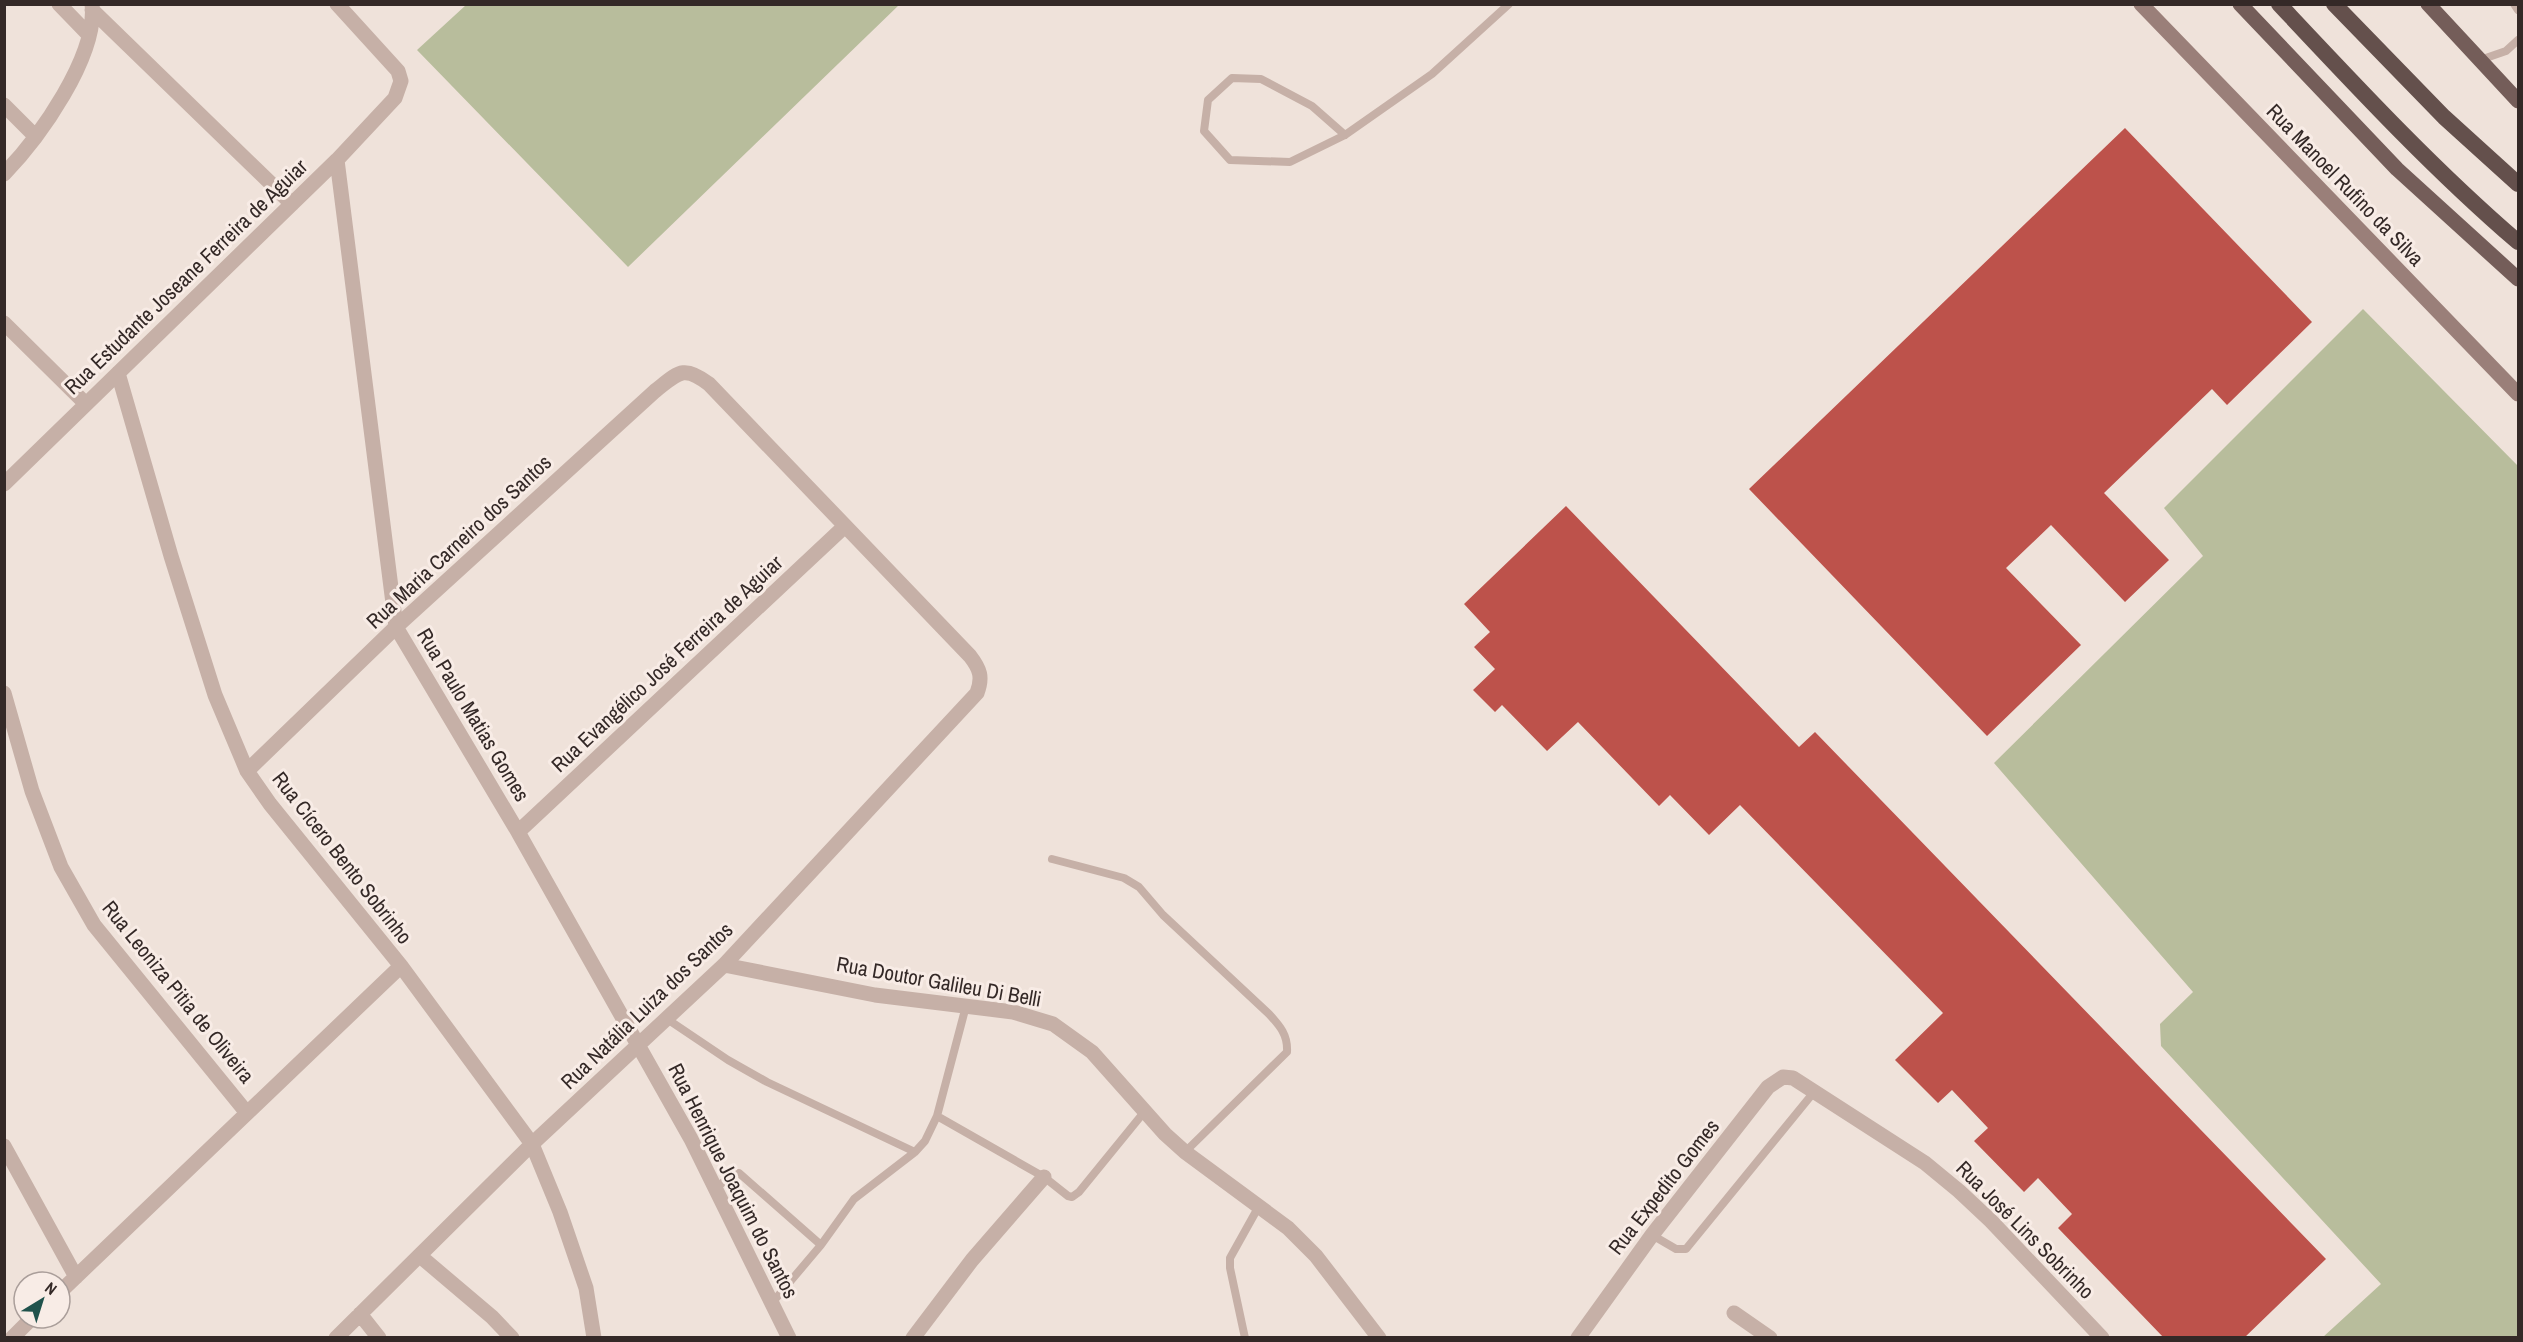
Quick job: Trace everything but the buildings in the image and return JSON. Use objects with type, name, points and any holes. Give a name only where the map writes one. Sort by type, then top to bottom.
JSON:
[{"type":"highway","points":[[2279,4],[2355,84],[2518,242]]},
{"type":"highway","points":[[2334,4],[2444,117],[2518,184]]},
{"type":"main road","name":"Rua Manoel Rufino da Silva","points":[[2141,4],[2518,394]]},
{"type":"main road","points":[[2240,4],[2397,169],[2518,279]]},
{"type":"main road","points":[[2428,4],[2518,101]]},
{"type":"street","points":[[59,4],[89,35]]},
{"type":"street","name":"Rua Estudante Joseane Ferreira de Aguiar","points":[[4,484],[338,160],[395,98],[400,81],[398,70],[337,4]]},
{"type":"street","points":[[4,174],[61,100],[76,71],[89,35],[92,7]]},
{"type":"street","points":[[92,7],[292,204]]},
{"type":"street","points":[[4,105],[35,136]]},
{"type":"street","name":"Rua Paulo Matias Gomes","points":[[338,160],[396,627],[518,832],[639,1045]]},
{"type":"street","points":[[4,323],[86,404]]},
{"type":"street","name":"Rua Maria Carneiro dos Santos","points":[[247,771],[396,627],[655,391],[683,372],[694,373],[709,384],[845,526]]},
{"type":"street","name":"Rua Cícero Bento Sobrinho","points":[[118,373],[171,556],[215,695],[247,771],[270,804],[401,966],[532,1144],[560,1212],[586,1288],[594,1338]]},
{"type":"street","name":"Rua Natália Luiza dos Santos","points":[[336,1338],[532,1144],[724,964],[977,693],[981,676],[980,669],[970,656],[845,526]]},
{"type":"street","name":"Rua Evangélico José Ferreira de Aguiar","points":[[518,832],[845,526]]},
{"type":"street","name":"Rua Leoniza Pitia de Oliveira","points":[[4,693],[32,791],[61,867],[94,925],[248,1113]]},
{"type":"street","name":"Rua Doutor Galileu Di Belli","points":[[724,964],[875,995],[1013,1012],[1053,1024],[1092,1052],[1144,1111],[1185,1152],[1218,1179],[1288,1228],[1316,1256],[1379,1338]]},
{"type":"street","points":[[72,1281],[401,966]]},
{"type":"street","name":"Rua Henrique Joaquim do Santos","points":[[639,1045],[691,1139],[714,1190],[789,1338]]},
{"type":"street","name":"Rua Expedito Gomes","points":[[1578,1338],[1652,1235],[1768,1087],[1783,1077],[1793,1078]]},
{"type":"street","name":"Rua José Lins Sobrinho","points":[[1793,1078],[1925,1163],[1959,1191],[1991,1221],[2102,1338]]},
{"type":"street","points":[[4,1146],[76,1277]]},
{"type":"street","points":[[913,1338],[972,1260],[1044,1177]]},
{"type":"street","points":[[420,1256],[492,1317],[512,1338]]},
{"type":"street","points":[[1734,1313],[1770,1338]]},
{"type":"street","points":[[360,1314],[379,1338]]},
{"type":"lane","points":[[1345,135],[1312,106],[1261,79],[1232,78],[1208,100],[1204,131],[1230,160],[1290,162],[1345,135],[1432,74],[1509,4]]},
{"type":"lane","points":[[2514,4],[2518,10]]},
{"type":"lane","points":[[2480,60],[2506,51],[2518,40]]},
{"type":"lane","points":[[1052,859],[1124,878],[1139,887],[1163,915],[1269,1014],[1286,1037],[1287,1052],[1185,1152]]},
{"type":"lane","points":[[772,1303],[821,1245],[854,1199],[915,1152],[924,1141],[937,1116],[966,1006]]},
{"type":"lane","points":[[667,1019],[728,1060],[767,1082],[915,1152]]},
{"type":"lane","points":[[1652,1235],[1676,1249],[1686,1249],[1814,1092]]},
{"type":"lane","points":[[937,1116],[1044,1177],[1068,1196],[1074,1196],[1144,1111]]},
{"type":"lane","points":[[714,1190],[734,1173],[739,1173],[821,1245]]},
{"type":"lane","points":[[1245,1338],[1230,1268],[1230,1258],[1259,1206]]},
{"type":"green space","points":[[466,5],[899,5],[628,267],[417,50]]},
{"type":"green space","points":[[2363,309],[2518,466],[2518,1337],[2323,1337],[2381,1284],[2161,1046],[2160,1024],[2193,992],[1994,763],[2203,556],[2164,508]]}]
